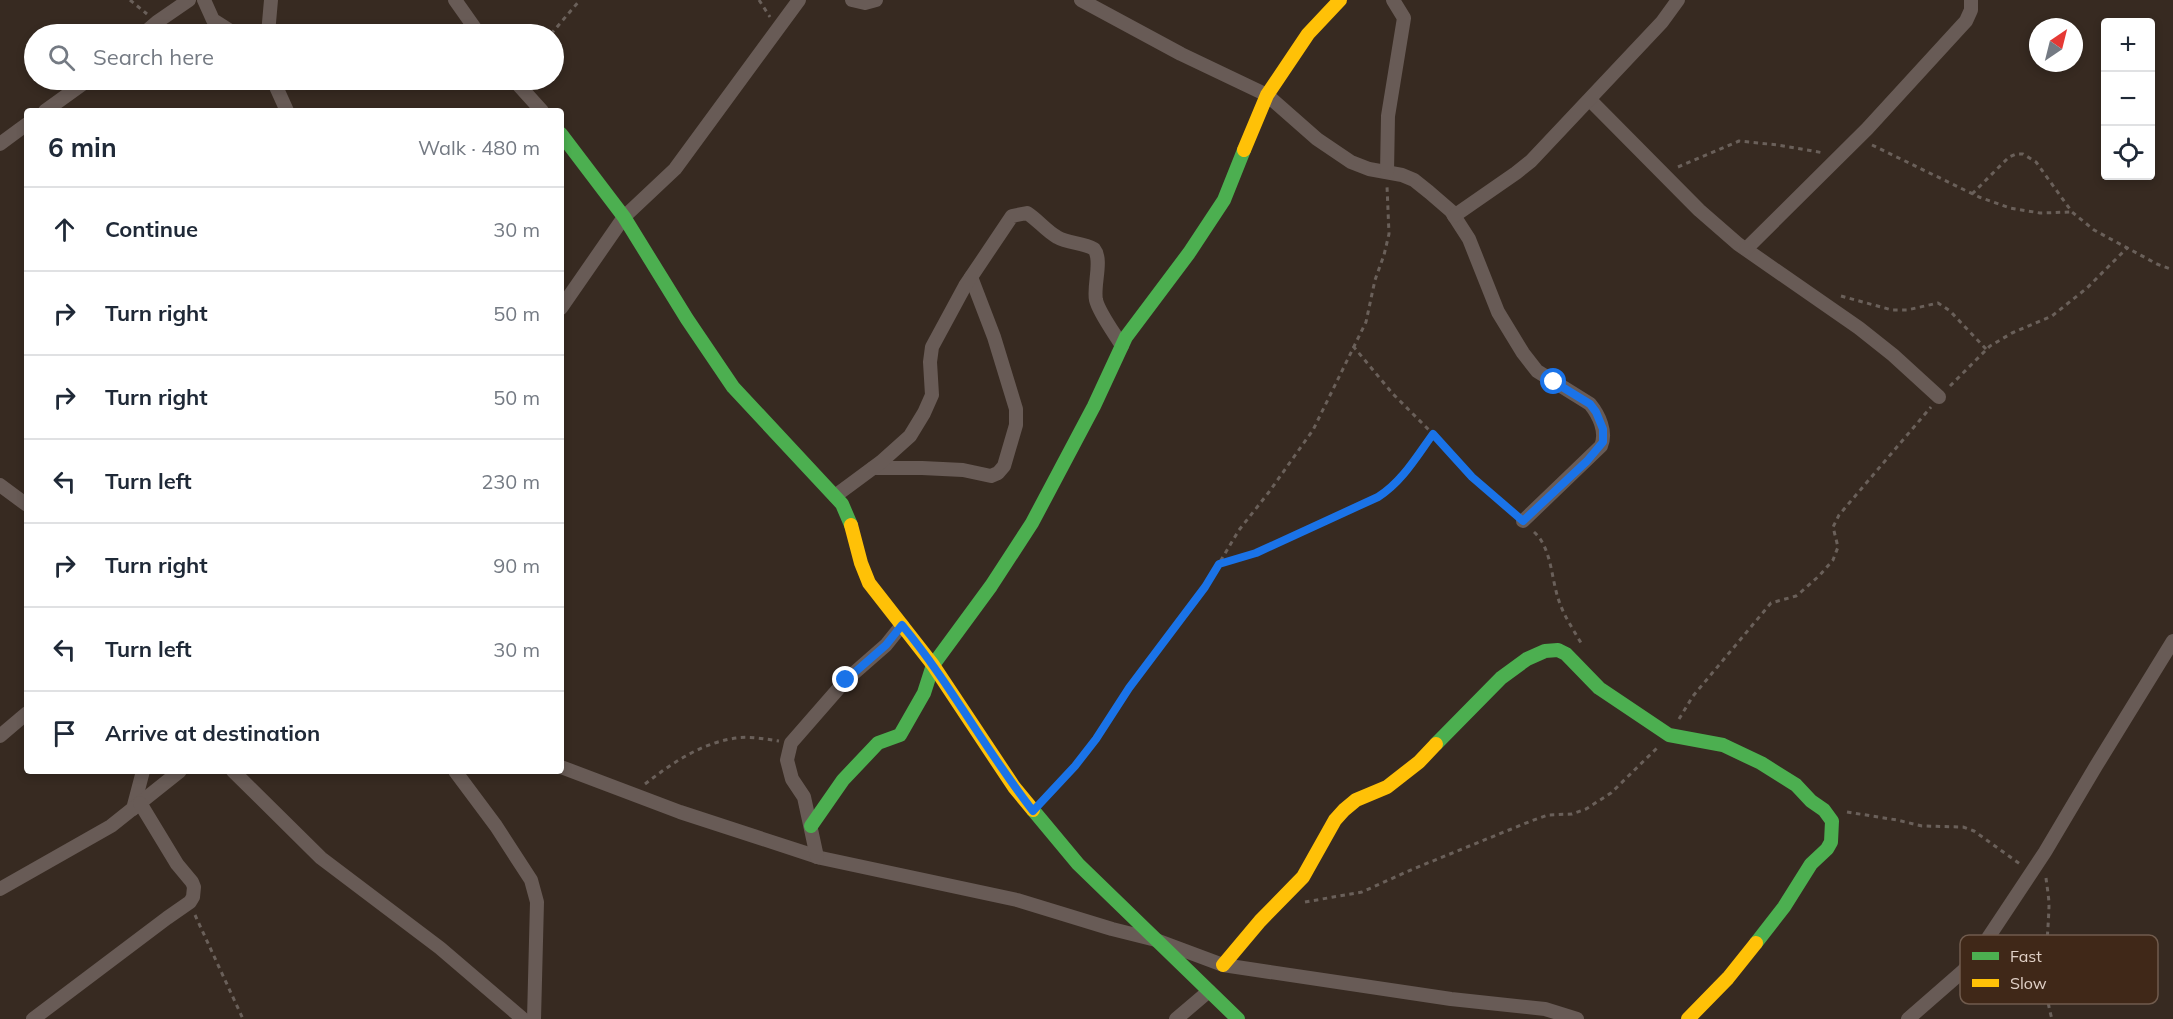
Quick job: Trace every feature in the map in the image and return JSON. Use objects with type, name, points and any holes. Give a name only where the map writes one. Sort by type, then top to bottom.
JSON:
[{"type":"street","points":[[155,24],[189,0]]},
{"type":"street","points":[[204,0],[210,16],[221,24]]},
{"type":"street","points":[[269,24],[271,0]]},
{"type":"street","points":[[454,0],[472,24]]},
{"type":"street","points":[[564,304],[624,217],[675,169],[799,0]]},
{"type":"street","points":[[852,0],[865,3],[876,0]]},
{"type":"street","points":[[1081,0],[1181,54],[1267,95],[1317,139],[1352,162],[1414,180],[1454,216],[1469,239],[1498,312],[1523,352],[1537,371],[1590,404],[1603,429],[1600,446],[1523,521]]},
{"type":"street","points":[[811,826],[843,780],[860,761],[878,743],[900,735],[924,693],[933,665],[1022,540],[1094,406],[1122,346],[1144,311],[1189,253],[1224,200],[1267,95],[1308,34],[1340,0]]},
{"type":"street","points":[[1387,172],[1388,116],[1404,18],[1393,0]]},
{"type":"street","points":[[1454,216],[1516,174],[1531,161],[1662,22],[1677,0]]},
{"type":"street","points":[[1746,249],[1857,137],[1966,21],[1971,10],[1971,0]]},
{"type":"street","points":[[49,108],[74,90]]},
{"type":"street","points":[[278,90],[286,108]]},
{"type":"street","points":[[523,90],[539,108]]},
{"type":"street","points":[[1590,100],[1699,210],[1746,249],[1859,328],[1939,397]]},
{"type":"street","points":[[0,144],[24,125]]},
{"type":"street","points":[[564,138],[624,217],[687,319],[733,387],[835,496],[849,515],[861,568],[869,583],[933,665],[1014,787],[1078,864],[1238,1019]]},
{"type":"street","points":[[835,496],[873,468],[910,436],[924,414],[932,395],[930,362],[932,347],[971,277],[1008,221],[1016,214],[1027,213],[1054,236],[1066,242],[1089,246],[1097,253],[1096,302],[1122,346]]},
{"type":"street","points":[[873,468],[963,470],[991,476],[998,473],[1004,466],[1016,425],[1016,409],[994,337],[971,277]]},
{"type":"street","points":[[0,484],[24,503]]},
{"type":"street","points":[[817,857],[804,797],[792,779],[787,760],[791,743],[846,680],[886,645],[902,625]]},
{"type":"street","points":[[1990,935],[2045,852],[2173,641]]},
{"type":"street","points":[[1223,965],[1260,921],[1303,877],[1335,820],[1344,810],[1356,800],[1387,787],[1419,762],[1501,678],[1527,659],[1545,651],[1558,651],[1566,654],[1599,688],[1669,735],[1723,745],[1761,763],[1796,785],[1822,808],[1832,821],[1832,842],[1811,864],[1784,907],[1728,978],[1688,1019]]},
{"type":"street","points":[[0,736],[24,716]]},
{"type":"street","points":[[564,768],[691,816],[817,857],[1017,900],[1156,940],[1223,965],[1451,999],[1545,1008],[1577,1019]]},
{"type":"street","points":[[33,1019],[190,902],[193,897],[194,887],[136,806],[142,774]]},
{"type":"street","points":[[0,889],[111,826],[176,774]]},
{"type":"street","points":[[235,774],[321,858],[440,948],[523,1019]]},
{"type":"street","points":[[457,774],[503,835],[531,880],[537,902],[534,1019]]},
{"type":"street","points":[[1908,1019],[1960,973]]},
{"type":"street","points":[[1176,1019],[1209,991]]},
{"type":"path","points":[[129,0],[157,22]]},
{"type":"path","points":[[560,24],[580,0]]},
{"type":"path","points":[[1857,137],[1972,194],[2010,208],[2040,213],[2072,212]]},
{"type":"path","points":[[1662,174],[1738,141],[1839,155]]},
{"type":"path","points":[[1972,194],[2009,157],[2023,154],[2036,162],[2072,212],[2094,230],[2157,264],[2173,270]]},
{"type":"path","points":[[1033,811],[1075,766],[1096,739],[1129,688],[1199,597],[1239,530],[1313,430],[1366,322],[1375,280],[1389,234],[1387,172]]},
{"type":"path","points":[[1276,907],[1362,892],[1531,821],[1548,815],[1572,814],[1586,809],[1611,793],[1669,735],[1693,696],[1771,603],[1796,596],[1833,560],[1838,547],[1833,527],[1839,516],[1939,397],[1987,350],[2012,333],[2052,316],[2087,288],[2128,247]]},
{"type":"path","points":[[1835,294],[1892,310],[1907,310],[1938,303],[1960,321],[1987,350]]},
{"type":"path","points":[[1353,346],[1393,394],[1472,477],[1539,537],[1546,548],[1559,603],[1582,645]]},
{"type":"path","points":[[1219,564],[1256,553],[1378,497],[1391,489],[1399,480],[1433,434]]},
{"type":"path","points":[[631,794],[690,752],[712,744],[738,737],[791,743]]},
{"type":"path","points":[[1822,808],[1922,826],[1963,827],[1974,831],[2031,873]]},
{"type":"path","points":[[2045,852],[2049,904],[2047,935]]},
{"type":"path","points":[[190,902],[243,1019]]},
{"type":"path","points":[[2047,1004],[2052,1019]]},
{"type":"traffic: fast","points":[[564,138],[624,217],[687,319],[733,387],[842,504],[851,525]]},
{"type":"traffic: fast","points":[[811,826],[843,780],[878,743],[900,735],[924,693],[933,665],[991,586],[1032,523],[1094,406],[1126,337],[1189,253],[1224,200],[1244,150]]},
{"type":"traffic: fast","points":[[1436,744],[1501,678],[1527,659],[1545,651],[1558,650],[1566,654],[1599,688],[1669,735],[1723,745],[1761,763],[1796,785],[1811,801],[1824,810],[1832,821],[1831,842],[1827,849],[1811,864],[1784,907],[1756,943]]},
{"type":"traffic: fast","points":[[1033,810],[1078,864],[1238,1019]]},
{"type":"traffic: slow","points":[[1244,150],[1267,95],[1308,34],[1340,0]]},
{"type":"traffic: slow","points":[[851,525],[869,583],[933,665],[1014,787],[1033,810]]},
{"type":"traffic: slow","points":[[1223,965],[1260,921],[1303,877],[1335,820],[1344,810],[1356,800],[1387,787],[1419,762],[1436,744]]},
{"type":"traffic: slow","points":[[1688,1019],[1728,978],[1756,943]]},
{"type":"route","points":[[846,680],[886,645],[902,625],[933,665],[1014,787],[1033,811],[1075,766],[1096,739],[1129,688],[1151,662],[1219,564],[1256,553],[1378,497],[1391,489],[1399,480],[1433,434],[1472,477],[1523,521],[1587,461],[1603,442],[1603,429],[1590,404],[1554,382]]}]
